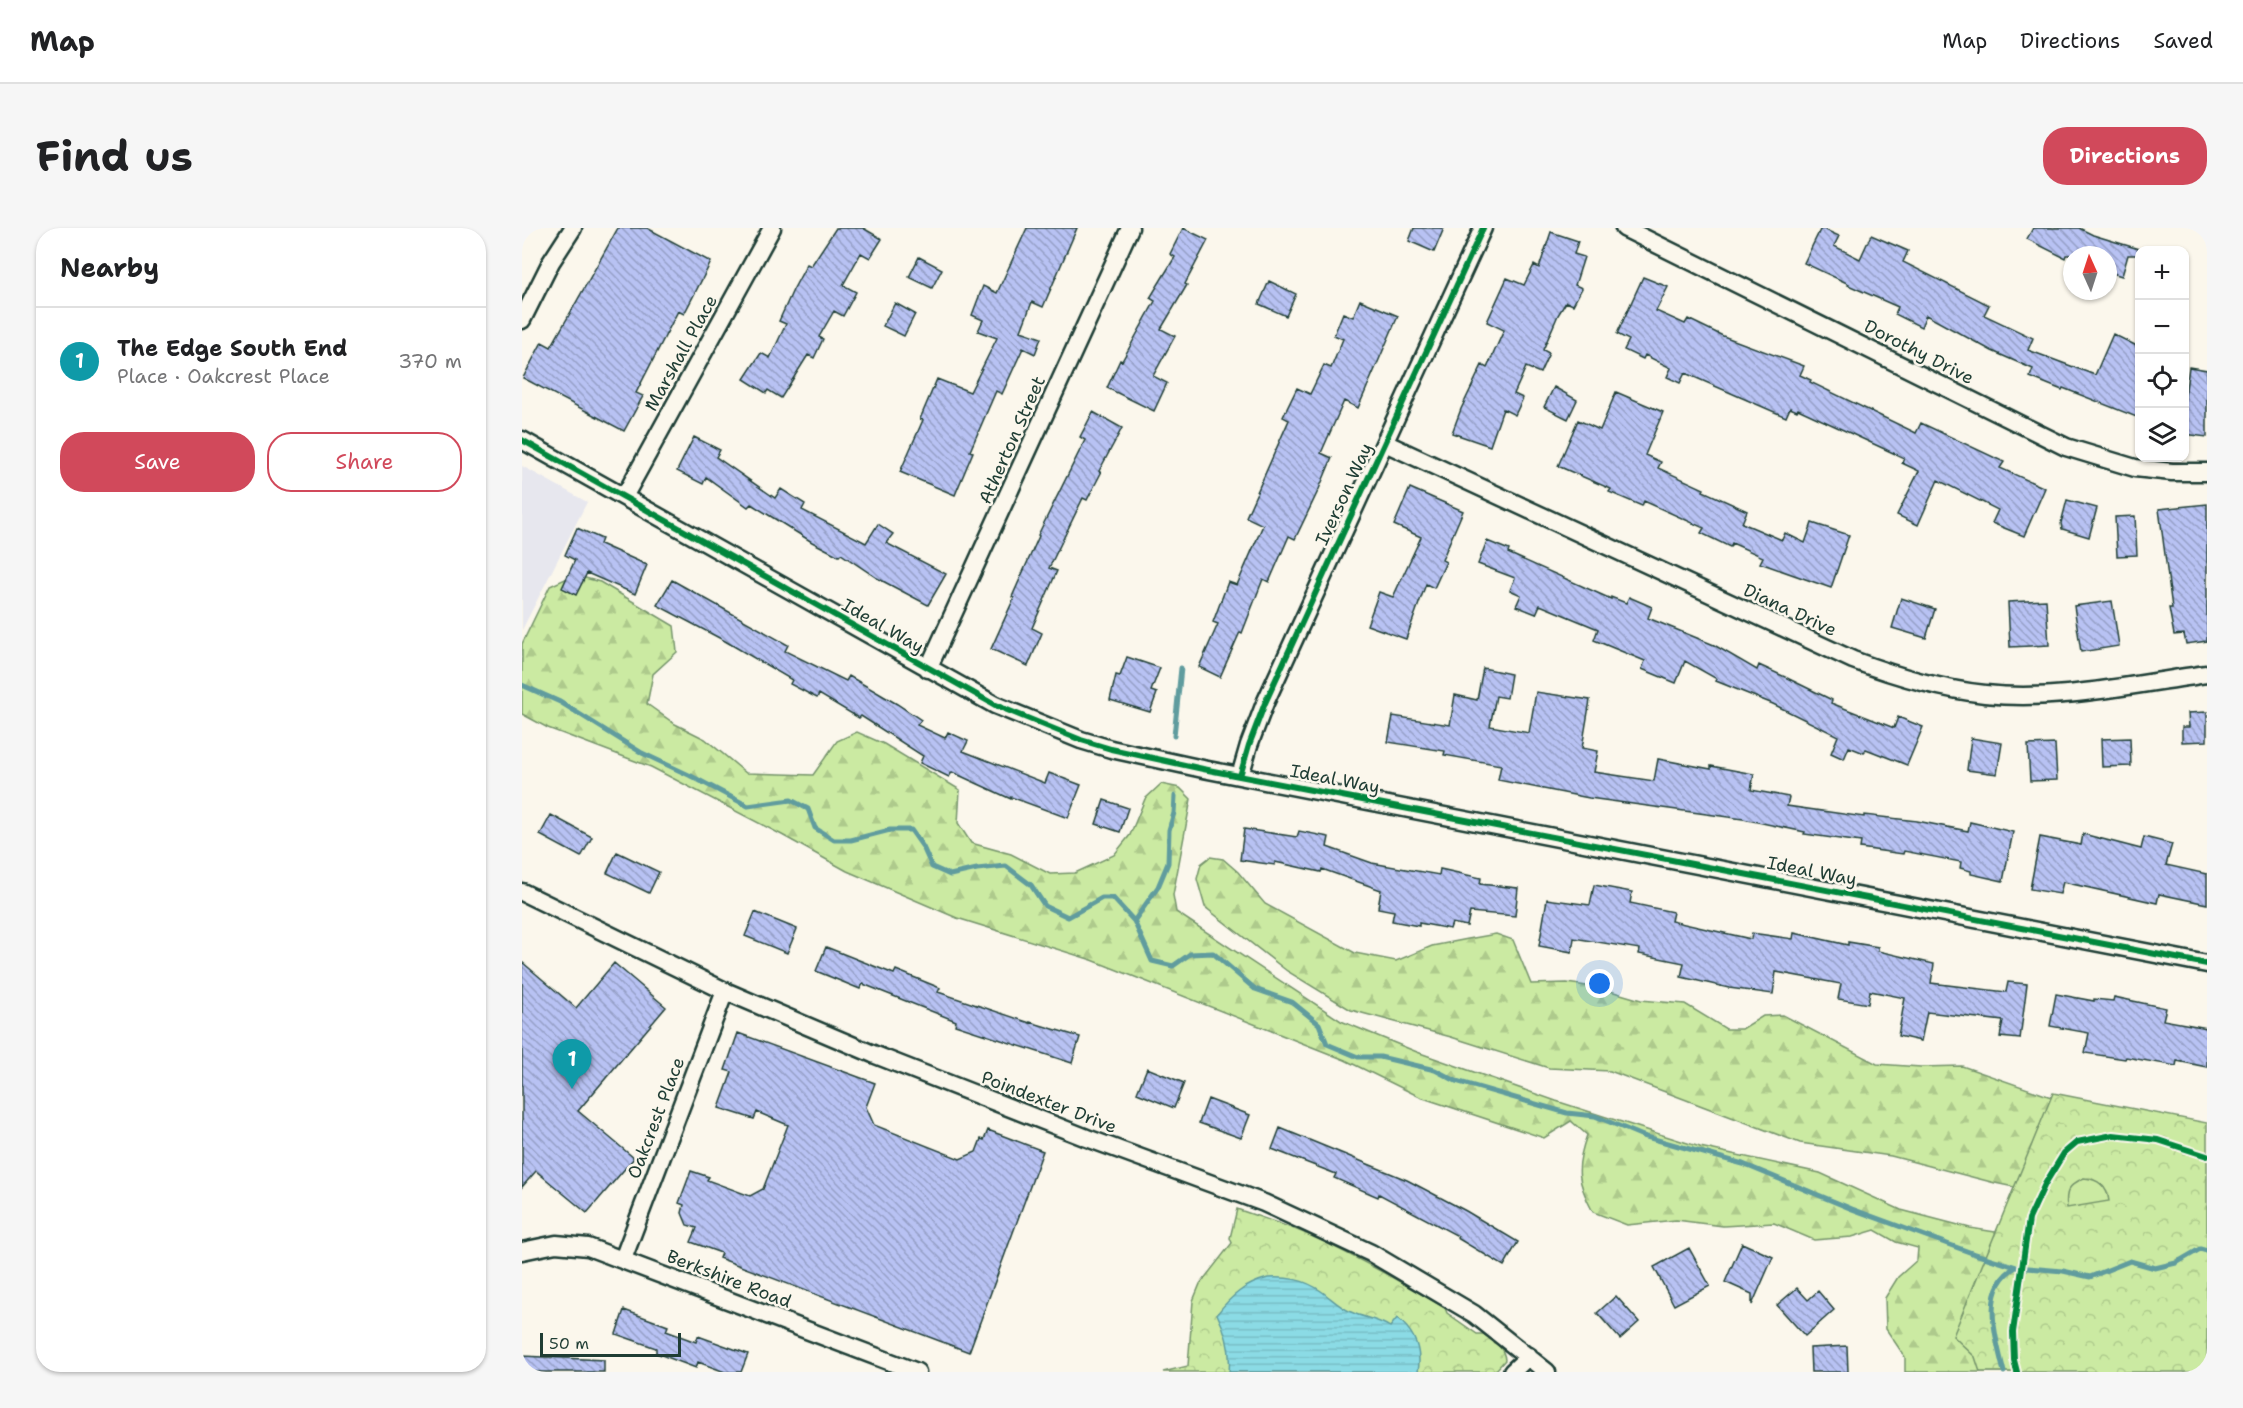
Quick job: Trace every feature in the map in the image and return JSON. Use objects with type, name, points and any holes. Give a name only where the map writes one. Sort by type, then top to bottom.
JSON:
[{"type":"street","points":[[522,320],[551,262],[573,228]]},
{"type":"street","name":"Marshall Place","points":[[624,497],[772,228]]},
{"type":"street","name":"Atherton Street","points":[[928,669],[1130,228]]},
{"type":"street","name":"Iverson Way","points":[[1240,776],[1265,703],[1483,228]]},
{"type":"street","name":"Dorothy Drive","points":[[1624,228],[2066,447],[2135,468],[2172,472],[2207,472]]},
{"type":"street","name":"Ideal Way","points":[[522,440],[928,669],[1014,714],[1081,740],[1132,754],[1240,776],[2207,964]]},
{"type":"street","name":"Diana Drive","points":[[1385,443],[1853,660],[1899,677],[1947,689],[2010,696],[2060,694],[2207,674]]},
{"type":"street","name":"Poindexter Drive","points":[[522,892],[725,991],[1000,1105],[1264,1203],[1371,1253],[1474,1314],[1547,1372]]},
{"type":"street","name":"Oakcrest Place","points":[[623,1259],[725,991]]},
{"type":"street","name":"Berkshire Road","points":[[522,1251],[567,1243],[588,1247],[917,1372]]},
{"type":"street","points":[[1512,1372],[1529,1356]]},
{"type":"shaded area","points":[[522,466],[587,502],[522,630]]},
{"type":"green space","points":[[574,575],[600,582],[674,626],[677,652],[653,674],[647,704],[675,724],[705,739],[746,773],[813,775],[837,741],[857,732],[884,744],[960,790],[958,823],[971,843],[1011,854],[1050,874],[1075,873],[1114,855],[1130,835],[1145,799],[1161,784],[1180,788],[1191,799],[1173,895],[1176,912],[1341,1021],[1417,1052],[1556,1101],[1700,1147],[1820,1173],[1901,1210],[1970,1228],[2040,1239],[2012,1372],[1905,1372],[1905,1357],[1886,1329],[1885,1298],[1898,1277],[1917,1260],[1918,1248],[1896,1242],[1875,1230],[1852,1237],[1814,1240],[1774,1223],[1723,1226],[1676,1220],[1627,1225],[1593,1212],[1581,1183],[1579,1166],[1587,1135],[1571,1121],[1544,1138],[1420,1097],[1345,1060],[1092,960],[957,918],[847,871],[651,767],[548,728],[522,714],[522,644],[550,586]]},
{"type":"green space","points":[[1210,857],[1223,859],[1238,872],[1265,904],[1355,953],[1396,961],[1432,946],[1496,934],[1513,940],[1531,984],[1567,983],[1600,988],[1641,1000],[1685,1004],[1726,1029],[1742,1029],[1763,1016],[1783,1015],[1877,1064],[1921,1067],[1962,1066],[2057,1099],[2057,1196],[1995,1183],[1891,1156],[1800,1143],[1610,1071],[1549,1068],[1451,1037],[1351,1010],[1287,971],[1205,907],[1197,879],[1201,864]]},
{"type":"green space","points":[[2053,1093],[2207,1123],[2207,1372],[1980,1372],[1975,1357],[1953,1336]]},
{"type":"green space","points":[[2084,1178],[2101,1184],[2109,1201],[2067,1208],[2071,1186]]},
{"type":"green space","points":[[1237,1209],[1302,1232],[1392,1277],[1445,1308],[1447,1313],[1477,1334],[1483,1334],[1494,1342],[1503,1351],[1505,1360],[1491,1372],[1163,1372],[1188,1366],[1193,1301],[1200,1284],[1232,1243],[1230,1238]]},
{"type":"water","points":[[1268,1278],[1302,1281],[1321,1291],[1347,1310],[1390,1327],[1397,1318],[1413,1335],[1416,1342],[1419,1356],[1418,1372],[1229,1372],[1227,1342],[1217,1314],[1239,1292]]},
{"type":"building","points":[[618,228],[647,228],[711,262],[684,314],[678,311],[636,393],[643,396],[624,431],[523,378],[542,342],[551,347]]},
{"type":"building","points":[[836,228],[863,228],[882,239],[870,258],[861,253],[843,285],[856,292],[843,316],[834,311],[819,337],[823,339],[814,358],[808,355],[781,398],[768,390],[766,393],[744,379],[761,353],[770,358],[786,324],[779,321],[793,290],[807,264],[811,266]]},
{"type":"building","points":[[1027,228],[1077,228],[1043,307],[1032,302],[1021,331],[1041,338],[1035,354],[1023,348],[1002,394],[996,391],[970,451],[973,452],[955,495],[900,472],[923,420],[920,419],[937,379],[970,392],[997,338],[978,331],[983,320],[972,315],[983,286],[997,293]]},
{"type":"building","points":[[1183,228],[1208,240],[1185,284],[1187,285],[1161,329],[1175,336],[1153,376],[1167,383],[1154,411],[1107,388],[1120,360],[1122,361],[1155,301],[1150,298],[1175,257],[1170,254]]},
{"type":"building","points":[[1414,228],[1444,228],[1434,252],[1409,241]]},
{"type":"building","points":[[1821,228],[1839,236],[1834,246],[1860,259],[1871,235],[1908,251],[1903,262],[1989,305],[1984,315],[2033,338],[2028,350],[2095,375],[2113,334],[2135,345],[2135,416],[2030,377],[2033,369],[1992,351],[1926,315],[1921,327],[1895,314],[1898,307],[1804,263]]},
{"type":"building","points":[[2033,228],[2079,228],[2093,235],[2135,248],[2135,255],[2128,255],[2122,276],[2117,275],[2117,246],[2063,246],[2063,257],[2027,239]]},
{"type":"building","points":[[1551,232],[1578,241],[1574,254],[1584,257],[1575,285],[1582,288],[1573,305],[1566,302],[1558,315],[1543,350],[1549,353],[1540,373],[1526,367],[1514,394],[1523,398],[1515,415],[1503,409],[1490,446],[1452,433],[1482,365],[1487,368],[1504,330],[1487,322],[1507,278],[1524,285],[1534,265],[1539,268]]},
{"type":"building","points":[[919,257],[942,269],[932,288],[909,277]]},
{"type":"building","points":[[1643,277],[1668,287],[1656,311],[1685,324],[1688,319],[1723,336],[1804,366],[1800,375],[1811,380],[1810,382],[1916,433],[1921,423],[2004,462],[2000,468],[2045,488],[2024,536],[1992,523],[1998,510],[1938,480],[1918,525],[1897,515],[1919,471],[1902,463],[1904,458],[1798,409],[1797,411],[1790,408],[1786,417],[1685,373],[1680,383],[1667,377],[1671,368],[1645,355],[1643,359],[1624,350],[1629,340],[1617,334]]},
{"type":"building","points":[[1269,281],[1296,294],[1286,316],[1259,304]]},
{"type":"building","points":[[1360,300],[1398,316],[1358,408],[1344,401],[1321,453],[1332,458],[1319,489],[1295,539],[1289,536],[1269,582],[1263,579],[1242,633],[1240,632],[1220,677],[1199,667],[1218,624],[1213,622],[1228,582],[1237,585],[1263,525],[1246,517],[1289,420],[1283,417],[1297,388],[1310,394],[1324,365],[1331,368],[1343,339],[1334,335],[1343,313],[1353,317]]},
{"type":"building","points":[[895,303],[915,314],[904,336],[883,326]]},
{"type":"building","points":[[2189,367],[2207,370],[2207,437],[2189,435]]},
{"type":"building","points":[[1554,387],[1577,400],[1568,419],[1544,407]]},
{"type":"building","points":[[1616,392],[1663,412],[1645,455],[1661,462],[1658,468],[1747,511],[1742,523],[1782,540],[1785,533],[1805,543],[1812,523],[1849,535],[1831,588],[1760,563],[1763,557],[1732,543],[1730,547],[1701,533],[1704,528],[1644,501],[1642,506],[1609,492],[1611,489],[1558,466],[1578,420],[1600,430]]},
{"type":"building","points":[[1093,412],[1122,428],[1099,471],[1101,473],[1087,500],[1083,498],[1049,568],[1057,571],[1032,628],[1042,633],[1028,666],[991,649],[1014,598],[1012,597],[1038,535],[1085,440],[1080,437]]},
{"type":"building","points":[[694,437],[720,450],[716,457],[775,498],[781,489],[805,504],[802,510],[866,543],[878,524],[893,534],[886,543],[946,574],[928,605],[877,578],[841,554],[839,556],[812,542],[751,504],[748,507],[706,477],[703,484],[677,471]]},
{"type":"building","points":[[1410,488],[1463,511],[1442,560],[1446,562],[1434,588],[1426,584],[1406,639],[1367,625],[1379,592],[1393,597],[1421,537],[1394,525]]},
{"type":"building","points":[[2067,500],[2097,508],[2089,537],[2062,529],[2061,523]]},
{"type":"building","points":[[2207,504],[2207,641],[2186,644],[2184,634],[2174,635],[2159,509]]},
{"type":"building","points":[[2135,516],[2137,555],[2117,556],[2115,517]]},
{"type":"building","points":[[577,528],[602,539],[600,544],[647,565],[635,594],[587,573],[576,595],[562,588],[575,560],[565,555]]},
{"type":"building","points":[[1487,541],[1509,550],[1508,553],[1611,599],[1611,597],[1626,603],[1629,597],[1652,607],[1648,618],[1714,645],[1757,670],[1759,665],[1785,677],[1832,700],[1831,703],[1894,728],[1898,717],[1923,727],[1907,765],[1866,749],[1864,753],[1849,747],[1844,759],[1831,753],[1838,736],[1773,704],[1716,681],[1717,679],[1685,661],[1676,683],[1642,669],[1645,661],[1594,640],[1598,629],[1540,605],[1536,614],[1516,606],[1521,595],[1510,590],[1515,578],[1478,564]]},
{"type":"building","points":[[672,580],[788,645],[785,651],[846,681],[849,676],[897,704],[921,720],[917,725],[945,738],[948,732],[968,741],[963,751],[1045,783],[1049,773],[1081,785],[1068,818],[1011,797],[1011,799],[952,772],[949,777],[920,763],[923,756],[861,716],[859,718],[819,694],[817,698],[790,684],[792,680],[657,605]]},
{"type":"building","points":[[1901,598],[1935,609],[1926,638],[1892,628]]},
{"type":"building","points":[[2046,600],[2049,645],[2010,647],[2008,602]]},
{"type":"building","points":[[2112,601],[2119,646],[2081,652],[2074,606]]},
{"type":"building","points":[[1127,657],[1160,668],[1151,691],[1157,693],[1150,712],[1110,700],[1116,675],[1120,676]]},
{"type":"building","points":[[1483,668],[1511,674],[1507,698],[1496,696],[1490,726],[1529,733],[1536,692],[1590,700],[1582,748],[1598,751],[1594,772],[1654,781],[1658,759],[1711,769],[1711,766],[1754,774],[1751,790],[1789,797],[1787,806],[1864,817],[1864,815],[1917,821],[1968,831],[1970,822],[2013,832],[2003,881],[1971,874],[1971,871],[1960,868],[1961,862],[1904,851],[1903,854],[1860,848],[1861,842],[1804,834],[1805,832],[1743,819],[1589,798],[1498,780],[1501,765],[1444,755],[1445,751],[1388,742],[1393,716],[1450,725],[1455,695],[1477,700]]},
{"type":"building","points":[[2207,712],[2207,741],[2182,742],[2182,727],[2189,727],[2188,713]]},
{"type":"building","points":[[1971,738],[2002,743],[1997,774],[1967,770]]},
{"type":"building","points":[[2130,738],[2131,766],[2102,767],[2101,739]]},
{"type":"building","points":[[2055,744],[2057,780],[2030,781],[2028,745]]},
{"type":"building","points":[[1104,800],[1128,808],[1120,832],[1096,824]]},
{"type":"building","points":[[551,815],[592,837],[581,857],[540,835]]},
{"type":"building","points":[[1244,829],[1297,837],[1299,831],[1329,837],[1327,847],[1372,863],[1439,875],[1440,869],[1481,878],[1480,884],[1518,888],[1515,916],[1470,912],[1467,926],[1452,923],[1450,929],[1392,921],[1394,911],[1378,908],[1381,890],[1322,869],[1321,872],[1275,862],[1275,865],[1240,860]]},
{"type":"building","points":[[2083,834],[2141,849],[2144,837],[2172,844],[2166,865],[2207,874],[2207,904],[2159,894],[2157,903],[2063,882],[2060,894],[2030,889],[2040,837],[2081,845]]},
{"type":"building","points":[[617,852],[659,872],[649,893],[607,873]]},
{"type":"building","points":[[1594,885],[1632,892],[1630,903],[1673,912],[1671,921],[1751,939],[1752,933],[1793,939],[1794,933],[1848,945],[1848,942],[1878,947],[1878,951],[1934,964],[1931,983],[2006,992],[2008,982],[2027,984],[2020,1039],[2000,1037],[2003,1021],[1927,1012],[1921,1041],[1898,1036],[1905,998],[1870,991],[1868,1004],[1838,999],[1841,984],[1776,972],[1773,994],[1729,988],[1681,977],[1684,963],[1639,954],[1640,949],[1574,938],[1572,952],[1539,946],[1547,899],[1590,905]]},
{"type":"building","points":[[755,912],[797,929],[787,953],[745,936]]},
{"type":"building","points":[[826,947],[894,974],[896,970],[940,988],[938,992],[1080,1037],[1072,1063],[955,1025],[956,1021],[863,984],[860,989],[816,971]]},
{"type":"building","points":[[522,962],[576,1008],[614,963],[666,1007],[578,1111],[634,1158],[587,1213],[536,1171],[522,1187]]},
{"type":"building","points":[[2056,994],[2094,1001],[2094,999],[2113,1001],[2114,997],[2166,1008],[2163,1020],[2207,1028],[2207,1067],[2177,1061],[2176,1066],[2126,1057],[2125,1059],[2085,1053],[2089,1033],[2050,1026]]},
{"type":"building","points":[[738,1033],[875,1083],[866,1107],[874,1125],[960,1159],[976,1152],[981,1139],[984,1140],[988,1130],[1043,1151],[969,1352],[719,1258],[721,1253],[691,1242],[697,1228],[687,1225],[682,1213],[684,1205],[679,1203],[691,1171],[709,1177],[707,1180],[750,1196],[763,1189],[788,1125],[757,1112],[754,1119],[719,1108],[732,1072],[725,1070]]},
{"type":"building","points":[[1147,1068],[1184,1083],[1174,1108],[1137,1093]]},
{"type":"building","points":[[1208,1099],[1250,1115],[1241,1138],[1199,1123]]},
{"type":"building","points":[[1280,1128],[1407,1180],[1518,1242],[1504,1266],[1457,1238],[1458,1236],[1379,1194],[1378,1197],[1334,1178],[1336,1174],[1272,1149]]},
{"type":"building","points":[[1742,1243],[1773,1257],[1752,1305],[1752,1294],[1725,1282]]},
{"type":"building","points":[[1689,1248],[1710,1286],[1674,1305],[1654,1267]]},
{"type":"building","points":[[1797,1288],[1808,1300],[1818,1291],[1834,1310],[1805,1336],[1777,1305]]},
{"type":"building","points":[[1616,1296],[1639,1322],[1620,1339],[1597,1313]]},
{"type":"building","points":[[624,1310],[668,1326],[666,1331],[696,1342],[698,1336],[748,1354],[741,1372],[725,1372],[698,1362],[696,1368],[656,1353],[656,1348],[616,1334]]},
{"type":"building","points":[[1847,1346],[1848,1372],[1811,1372],[1810,1348]]},
{"type":"building","points":[[522,1356],[604,1360],[604,1372],[522,1372]]},
{"type":"waterway","points":[[1174,736],[1181,668]]},
{"type":"waterway","points":[[522,685],[560,702],[642,753],[748,806],[791,800],[808,809],[815,828],[834,840],[851,840],[890,830],[911,830],[923,847],[932,867],[950,875],[1006,866],[1031,885],[1045,906],[1068,917],[1102,898],[1113,898],[1134,921],[1152,961],[1173,966],[1190,954],[1213,953],[1255,989],[1292,1002],[1319,1024],[1327,1044],[1358,1057],[1380,1057],[1435,1070],[1456,1081],[1567,1113],[1595,1116],[1643,1136],[1743,1164],[1852,1209],[2016,1267],[2063,1271],[2090,1277],[2130,1261],[2155,1268],[2176,1263],[2200,1249],[2207,1251]]},
{"type":"waterway","points":[[1134,921],[1158,887],[1168,863],[1169,830],[1174,813],[1175,796]]},
{"type":"waterway","points":[[2004,1372],[1995,1330],[1994,1300],[1997,1287],[2016,1267]]},
{"type":"cycle path","points":[[1240,776],[1265,703],[1483,228]]},
{"type":"cycle path","points":[[522,440],[995,705],[1081,740],[1111,749],[1203,769],[2207,964]]},
{"type":"cycle path","points":[[2017,1372],[2013,1332],[2029,1219],[2045,1184],[2064,1153],[2077,1142],[2113,1135],[2158,1140],[2207,1156]]},
{"type":"place","name":"The Edge South End","points":[[572,1089]]}]
